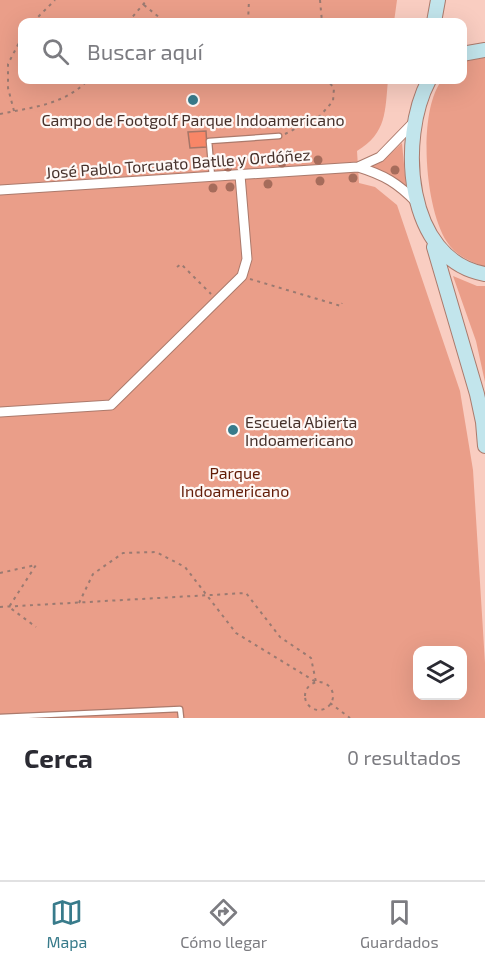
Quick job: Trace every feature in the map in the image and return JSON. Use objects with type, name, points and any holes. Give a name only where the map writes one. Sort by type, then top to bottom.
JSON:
[{"type":"main road","points":[[435,18],[438,0]]},
{"type":"main road","points":[[467,53],[485,50]]},
{"type":"main road","points":[[425,84],[415,121],[412,149],[413,178],[419,206],[432,239],[477,393],[485,446]]},
{"type":"main road","points":[[432,239],[445,256],[463,268],[485,274]]},
{"type":"street","name":"José Pablo Torcuato Batlle y Ordóñez","points":[[358,167],[380,157],[415,121]]},
{"type":"street","name":"José Pablo Torcuato Batlle y Ordóñez","points":[[0,190],[212,177],[339,166],[358,167],[381,174],[402,187],[419,206]]},
{"type":"street","points":[[0,412],[111,405],[218,300],[242,276],[247,259],[240,175]]},
{"type":"lane","points":[[212,177],[209,141],[279,136]]},
{"type":"lane","points":[[0,717],[44,717],[180,709],[181,718]]},
{"type":"path","points":[[37,18],[55,0]]},
{"type":"path","points":[[132,18],[147,0]]},
{"type":"path","points":[[248,18],[249,0]]},
{"type":"path","points":[[320,0],[322,18]]},
{"type":"path","points":[[143,5],[160,18]]},
{"type":"path","points":[[14,111],[8,88],[8,64],[18,45]]},
{"type":"path","points":[[0,114],[46,106],[76,91],[84,84]]},
{"type":"path","points":[[279,136],[320,116],[333,101],[334,88],[330,84]]},
{"type":"path","points":[[177,267],[181,264],[218,300]]},
{"type":"path","points":[[242,276],[341,306],[342,303]]},
{"type":"path","points":[[78,603],[93,574],[123,554],[156,552],[185,567],[236,633],[316,682],[329,687],[332,695],[330,703],[319,710],[310,707],[305,699],[306,690],[316,682]]},
{"type":"path","points":[[0,573],[36,565],[9,607]]},
{"type":"path","points":[[0,608],[246,593],[280,637],[311,658],[316,682]]},
{"type":"path","points":[[9,607],[36,627]]},
{"type":"path","points":[[330,703],[350,718]]},
{"type":"green space","name":"Parque Indoamericano","points":[[0,0],[397,0],[395,18],[18,18],[18,84],[388,84],[385,111],[379,129],[367,144],[357,151],[359,183],[375,187],[397,205],[460,391],[473,470],[485,663],[485,718],[0,718]]},
{"type":"green space","points":[[485,57],[485,267],[459,254],[447,242],[439,227],[429,185],[427,137],[429,114],[434,95],[440,84],[467,84],[467,61]]},
{"type":"green space","points":[[402,143],[406,186],[394,177],[368,166],[389,155]]},
{"type":"green space","points":[[453,276],[477,286],[485,286],[485,382],[476,341]]},
{"type":"building","points":[[206,131],[207,147],[190,148],[188,132]]},
{"type":"place","name":"Campo de Footgolf Parque Indoamericano","points":[[193,100]]},
{"type":"place","name":"Escuela Abierta Indoamericano","points":[[233,430]]}]
